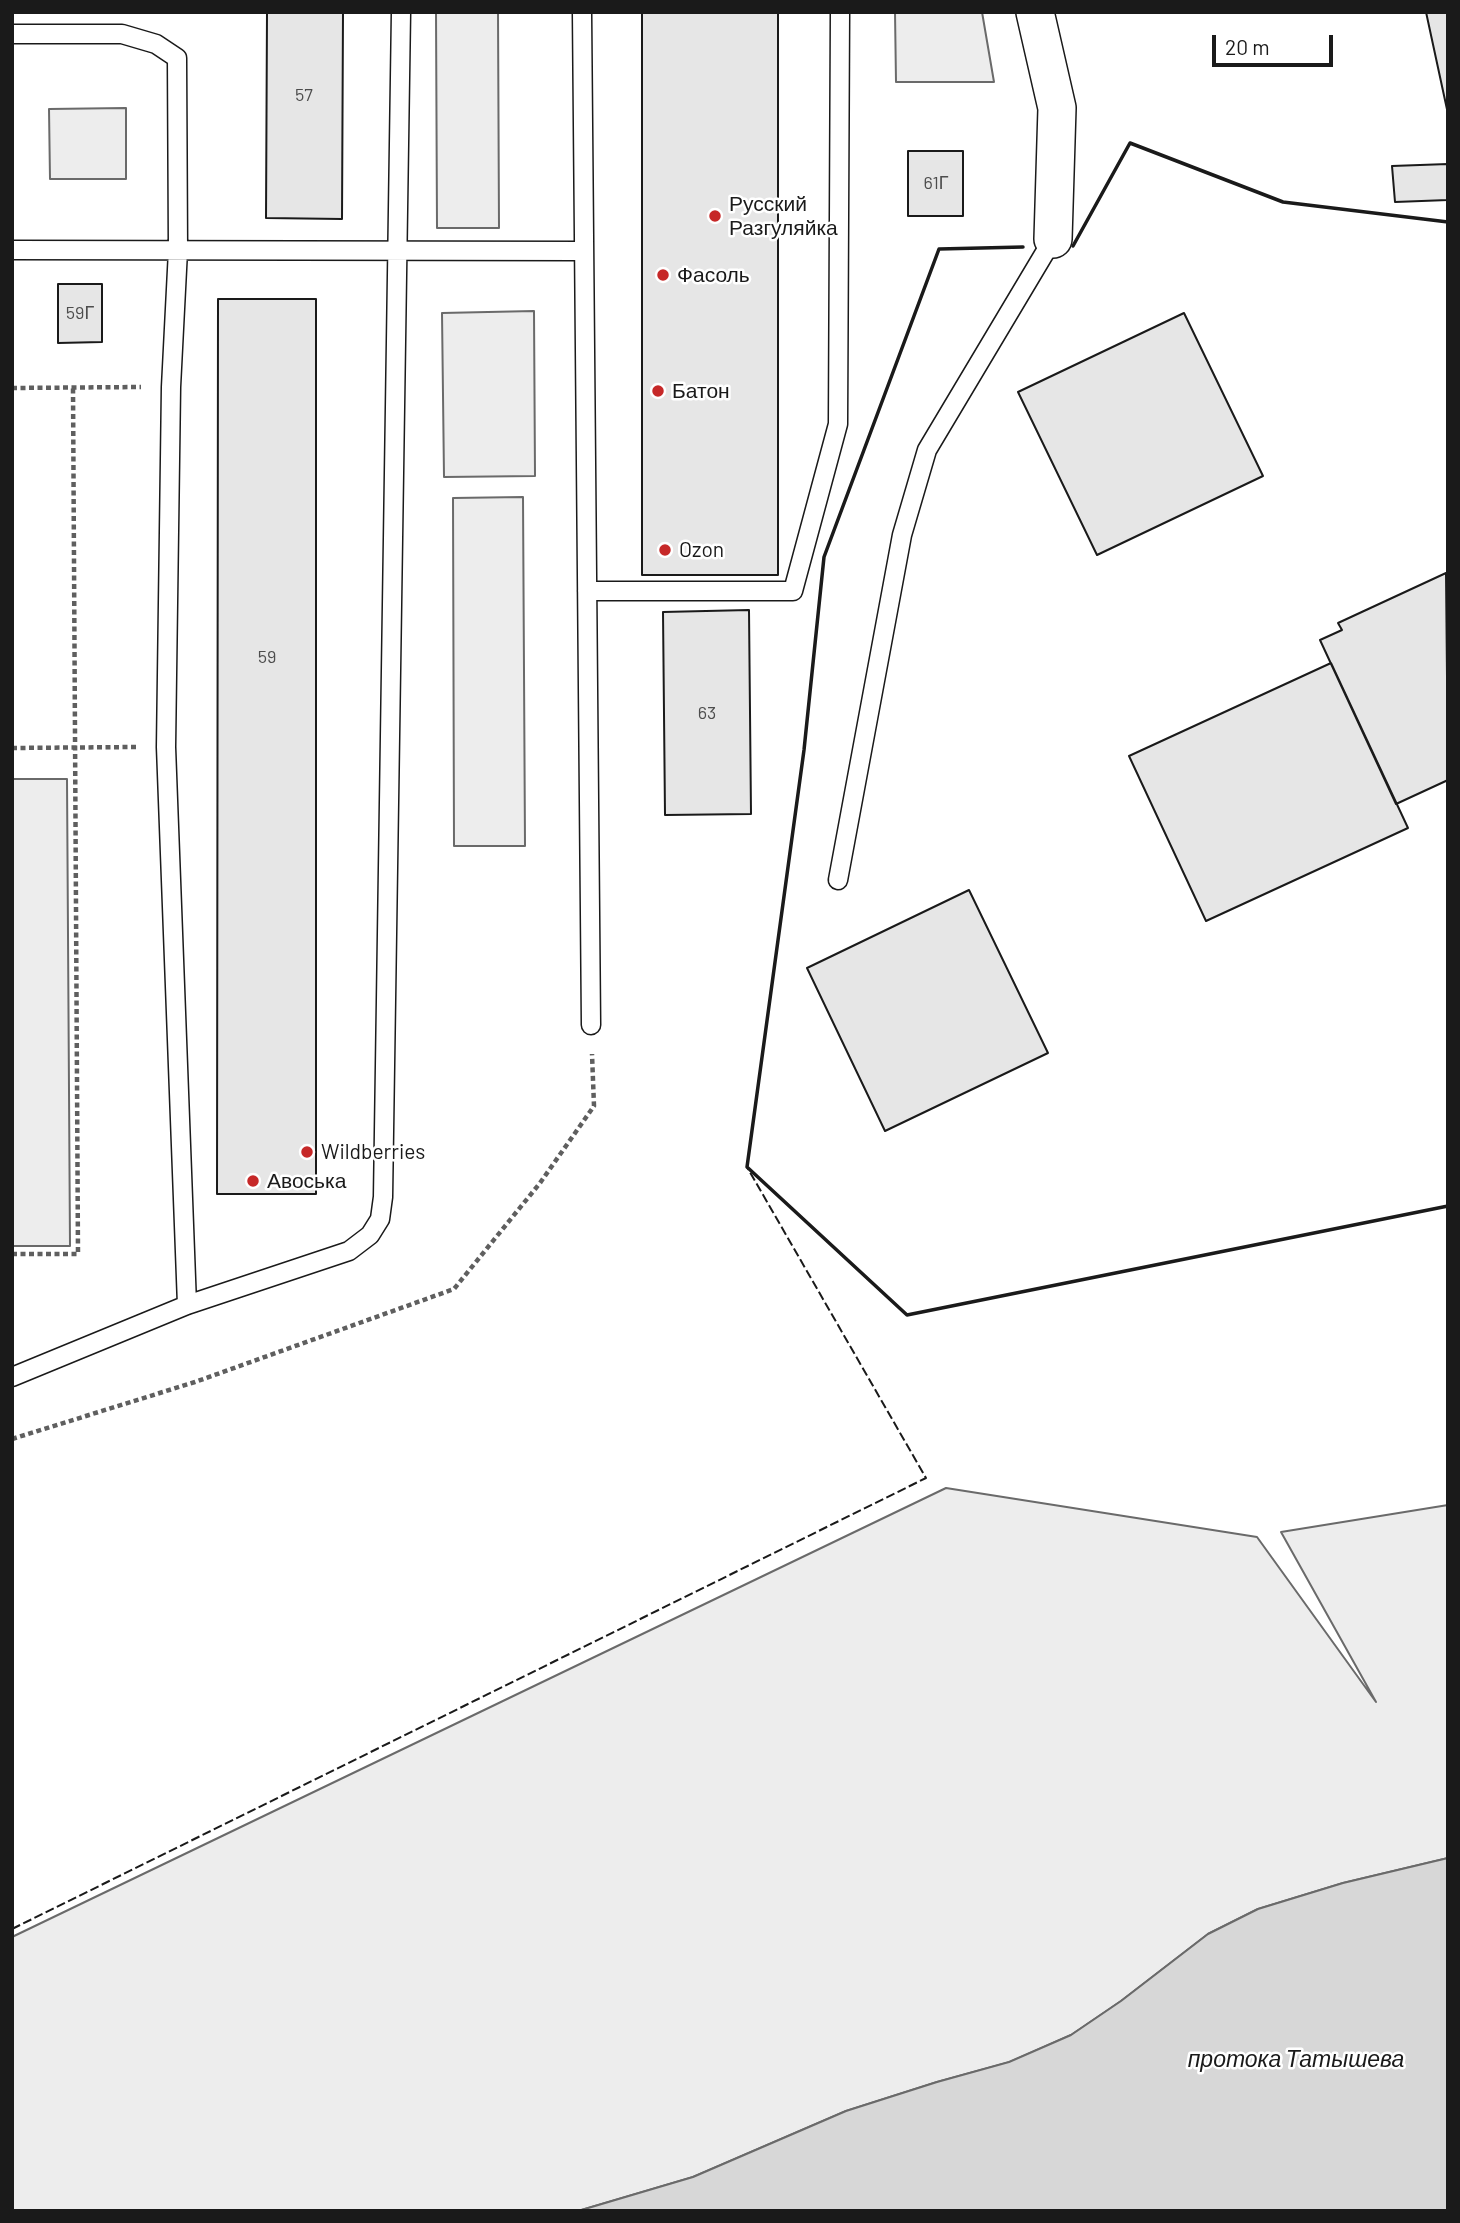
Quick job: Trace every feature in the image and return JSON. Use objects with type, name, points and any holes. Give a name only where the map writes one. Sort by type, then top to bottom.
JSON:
[{"type":"street","points":[[1035,12],[1057,108],[1052,239]]},
{"type":"lane","points":[[12,1377],[187,1305],[349,1251],[370,1235],[380,1219],[383,1197],[401,12]]},
{"type":"lane","points":[[582,12],[582,251],[591,1025]]},
{"type":"lane","points":[[587,591],[793,591],[838,424],[841,12]]},
{"type":"lane","points":[[12,34],[122,34],[156,44],[177,58],[178,250],[171,387],[166,747],[187,1305]]},
{"type":"lane","points":[[838,880],[902,536],[927,450],[1052,239]]},
{"type":"lane","points":[[12,250],[582,251]]},
{"type":"path","points":[[12,1254],[78,1254],[73,387]]},
{"type":"path","points":[[12,388],[171,387]]},
{"type":"path","points":[[12,748],[166,747]]},
{"type":"path","points":[[12,1439],[195,1382],[454,1289],[540,1183],[594,1106],[591,1025]]},
{"type":"shaded area","points":[[436,12],[498,12],[499,228],[437,228]]},
{"type":"shaded area","points":[[895,12],[982,12],[994,82],[896,82]]},
{"type":"shaded area","points":[[126,108],[126,179],[50,179],[49,109]]},
{"type":"shaded area","points":[[534,311],[535,476],[444,477],[442,313]]},
{"type":"shaded area","points":[[523,497],[525,846],[454,846],[453,498]]},
{"type":"shaded area","points":[[12,779],[67,779],[70,1246],[12,1246]]},
{"type":"shaded area","points":[[946,1488],[1257,1537],[1376,1702],[1281,1532],[1448,1505],[1448,1858],[1343,1883],[1258,1909],[1208,1934],[1121,2001],[1071,2035],[1010,2062],[846,2111],[693,2177],[578,2211],[12,2211],[12,1937]]},
{"type":"water","name":"протока Татышева","points":[[1448,1858],[1448,2211],[578,2211],[693,2177],[846,2111],[1009,2062],[1071,2035],[1121,2001],[1208,1934],[1258,1909],[1343,1883]]},
{"type":"building","points":[[267,12],[343,12],[342,219],[266,218]]},
{"type":"building","points":[[642,12],[778,12],[778,575],[642,575]]},
{"type":"building","points":[[1426,12],[1448,12],[1448,114]]},
{"type":"building","points":[[908,151],[963,151],[963,216],[908,216]]},
{"type":"building","points":[[1448,164],[1448,200],[1395,202],[1392,166]]},
{"type":"building","points":[[58,284],[102,284],[102,342],[58,343]]},
{"type":"building","points":[[218,299],[316,299],[316,1194],[217,1194]]},
{"type":"building","points":[[1184,313],[1263,476],[1097,555],[1018,392]]},
{"type":"building","points":[[1446,573],[1448,780],[1396,804],[1320,640],[1342,630],[1338,623]]},
{"type":"building","points":[[749,610],[751,814],[665,815],[663,612]]},
{"type":"building","points":[[1331,663],[1408,828],[1206,921],[1129,756]]},
{"type":"building","points":[[969,890],[1048,1053],[885,1131],[807,968]]},
{"type":"fence","points":[[12,1929],[926,1478],[747,1167]]},
{"type":"wall","points":[[1073,246],[1130,143],[1283,202],[1448,222]]},
{"type":"wall","points":[[1023,247],[939,249],[824,557],[804,750],[747,1167],[907,1315],[1448,1206]]},
{"type":"place","name":"Русский Разгуляйка","points":[[715,216]]},
{"type":"place","name":"Фасоль","points":[[663,275]]},
{"type":"place","name":"Батон","points":[[658,391]]},
{"type":"place","name":"Ozon","points":[[665,550]]},
{"type":"place","name":"Wildberries","points":[[307,1152]]},
{"type":"place","name":"Авоська","points":[[253,1181]]}]
